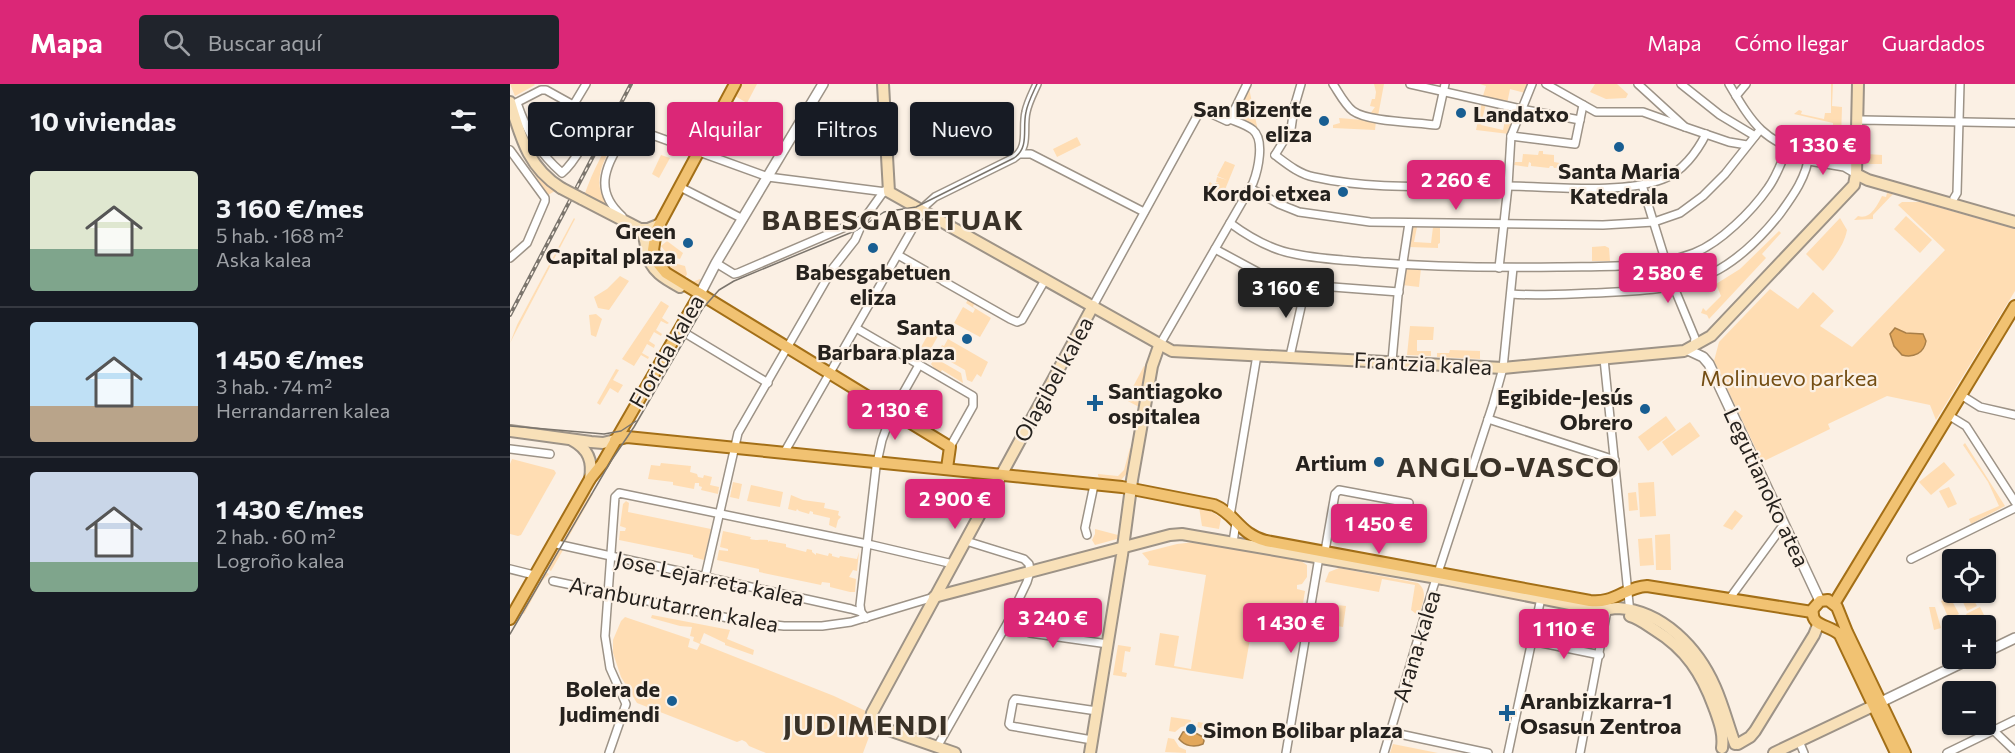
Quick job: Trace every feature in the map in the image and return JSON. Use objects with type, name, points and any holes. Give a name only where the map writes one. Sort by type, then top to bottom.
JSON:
[{"type":"main road","points":[[725,102],[735,84]]},
{"type":"main road","points":[[883,84],[887,192]]},
{"type":"main road","points":[[1691,349],[1717,331],[1855,183],[1858,84]]},
{"type":"main road","points":[[512,109],[532,161],[543,176],[561,188],[637,227],[648,229],[658,227]]},
{"type":"main road","points":[[697,156],[658,227],[653,247],[657,262],[666,273],[699,296]]},
{"type":"main road","points":[[1856,171],[2015,215]]},
{"type":"main road","points":[[1856,171],[1868,180],[2015,222]]},
{"type":"main road","name":"Frantzia kalea","points":[[887,192],[923,210],[1172,351],[1503,368],[1691,349]]},
{"type":"main road","points":[[637,227],[645,237],[648,257],[654,269],[665,279],[699,296],[788,348],[950,447],[947,468]]},
{"type":"main road","name":"Florida kalea","points":[[510,619],[552,543],[590,479],[602,464],[699,296]]},
{"type":"main road","name":"Olagibel kalea","points":[[942,750],[877,726],[871,720],[872,713],[1093,306]]},
{"type":"main road","points":[[1739,747],[1753,734],[1814,635],[1823,626],[1836,621],[1836,607],[1948,415],[2015,306]]},
{"type":"main road","points":[[1090,753],[1131,488],[1152,366],[1160,346]]},
{"type":"main road","points":[[510,431],[596,442],[633,437],[1131,488],[1209,503],[1219,507],[1247,533],[1259,539],[1307,548],[1322,555]]},
{"type":"main road","points":[[563,437],[577,443],[586,451],[591,465],[590,479]]},
{"type":"main road","points":[[934,597],[1123,547],[1182,534],[1322,555],[1590,601],[1606,601],[1643,586],[1812,612]]},
{"type":"main road","points":[[1438,575],[1596,609],[1617,608],[1668,637],[1696,668],[1708,690],[1722,732],[1721,751]]},
{"type":"main road","points":[[1896,753],[1877,704],[1836,607],[1828,600],[1820,601],[1812,612],[1813,619],[1840,635],[1877,704],[1905,753]]},
{"type":"main road","points":[[1590,601],[1608,609]]},
{"type":"main road","points":[[1631,614],[1658,620],[1691,648],[1715,686],[1739,747]]},
{"type":"main road","points":[[1774,753],[1877,704]]},
{"type":"main road","points":[[1721,751],[1728,744],[1739,747]]},
{"type":"main road","points":[[942,750],[955,753]]},
{"type":"street","points":[[575,102],[585,84]]},
{"type":"street","name":"Florida kalea","points":[[699,296],[716,263],[823,84]]},
{"type":"street","points":[[1021,152],[1026,112],[1038,84]]},
{"type":"street","points":[[1160,346],[1257,172],[1260,155],[1258,139],[1252,130],[1230,119],[1247,84]]},
{"type":"street","points":[[1275,155],[1291,129],[1301,84]]},
{"type":"street","points":[[1333,84],[1352,110],[1373,118],[1437,125],[1445,88]]},
{"type":"street","points":[[1410,84],[1445,88],[1521,109],[1580,120]]},
{"type":"street","points":[[1498,268],[1508,186],[1511,136],[1532,84]]},
{"type":"street","points":[[1546,84],[1556,86],[1596,112],[1643,112],[1706,134],[1747,145]]},
{"type":"street","points":[[1638,84],[1685,127]]},
{"type":"street","points":[[1681,84],[1720,115],[1809,157],[1856,171]]},
{"type":"street","points":[[1729,84],[1758,133]]},
{"type":"street","points":[[1736,96],[1746,84]]},
{"type":"street","points":[[1954,198],[1957,193],[1960,84]]},
{"type":"street","points":[[528,133],[512,109],[545,88],[570,102]]},
{"type":"street","points":[[1511,136],[1575,144],[1583,105]]},
{"type":"street","name":"Olagibel kalea","points":[[1093,306],[1201,109],[1227,121],[1230,119]]},
{"type":"street","points":[[1857,122],[1862,120],[2015,123]]},
{"type":"street","points":[[637,227],[611,205],[604,187],[609,164],[630,127],[667,141]]},
{"type":"street","points":[[1250,188],[1278,204],[1299,212],[1370,222],[1603,225],[1654,222],[1680,213],[1703,196],[1725,174],[1758,133]]},
{"type":"street","points":[[1260,155],[1275,155],[1304,174],[1367,185],[1570,188],[1642,184],[1663,179],[1676,173],[1689,160],[1706,134]]},
{"type":"street","points":[[1230,223],[1258,241],[1294,254],[1403,265],[1498,268],[1622,266],[1694,253],[1714,242],[1738,221],[1768,189],[1788,147]]},
{"type":"street","points":[[1845,161],[1857,148]]},
{"type":"street","points":[[510,150],[545,198],[527,243],[510,258]]},
{"type":"street","points":[[784,453],[923,210],[935,197],[1021,152],[1031,154],[1144,212]]},
{"type":"street","points":[[545,156],[562,173],[576,156]]},
{"type":"street","points":[[708,156],[768,177],[887,192]]},
{"type":"street","points":[[1809,157],[1845,161],[1856,171]]},
{"type":"street","points":[[1511,294],[1536,296],[1659,290],[1703,277],[1720,269],[1742,253],[1770,226],[1802,178],[1809,157]]},
{"type":"street","points":[[1642,184],[1673,285],[1695,338],[1691,349]]},
{"type":"street","points":[[680,187],[743,219]]},
{"type":"street","points":[[705,577],[738,433],[836,264],[855,240],[864,219],[887,192]]},
{"type":"street","points":[[716,263],[734,274],[738,273],[864,219]]},
{"type":"street","points":[[1392,361],[1409,223]]},
{"type":"street","points":[[1215,249],[1266,277],[1306,285],[1399,292]]},
{"type":"street","points":[[898,255],[1017,321],[1022,320],[1045,280]]},
{"type":"street","name":"Arana kalea","points":[[1384,753],[1503,368],[1513,268]]},
{"type":"street","points":[[1290,356],[1306,285]]},
{"type":"street","points":[[856,328],[970,394],[974,401],[973,406],[950,447]]},
{"type":"street","points":[[680,330],[768,383]]},
{"type":"street","name":"Legutianoko atea","points":[[1691,349],[1709,364],[1820,601]]},
{"type":"street","points":[[1233,542],[1233,519],[1257,355]]},
{"type":"street","points":[[1604,359],[1631,614]]},
{"type":"street","points":[[863,615],[866,544],[877,462],[892,413],[918,364]]},
{"type":"street","points":[[1961,395],[1980,407],[2015,415]]},
{"type":"street","points":[[1948,415],[1966,426],[2015,502]]},
{"type":"street","points":[[1488,419],[1615,460]]},
{"type":"street","points":[[510,449],[550,454]]},
{"type":"street","points":[[1087,535],[1084,528],[1094,485]]},
{"type":"street","points":[[1286,753],[1335,494],[1341,490],[1409,503]]},
{"type":"street","points":[[609,753],[626,704],[614,681],[606,653],[605,636],[615,496],[619,493],[953,564]]},
{"type":"street","points":[[1911,559],[2015,508]]},
{"type":"street","points":[[1730,598],[1784,524]]},
{"type":"street","points":[[942,750],[1008,622],[1030,572],[1029,564],[1024,559],[966,541]]},
{"type":"street","name":"Jose Lejarreta kalea","points":[[552,543],[863,615]]},
{"type":"street","points":[[510,569],[534,575]]},
{"type":"street","points":[[1628,579],[1643,586]]},
{"type":"street","name":"Aranburutarren kalea","points":[[553,581],[769,625],[822,626],[851,622],[863,615],[934,597]]},
{"type":"street","points":[[1509,753],[1541,598]]},
{"type":"street","points":[[1580,753],[1608,609]]},
{"type":"street","points":[[1008,622],[1030,633],[1108,644]]},
{"type":"street","points":[[1996,647],[2015,638]]},
{"type":"street","points":[[1532,641],[1600,655]]},
{"type":"street","points":[[1877,704],[1949,669]]},
{"type":"street","points":[[1092,740],[1009,724],[1013,702],[1018,699],[1097,711]]},
{"type":"street","points":[[1996,729],[2015,720]]},
{"type":"street","points":[[1390,732],[1488,753]]},
{"type":"street","points":[[1996,733],[2015,751]]},
{"type":"street","points":[[1947,753],[1960,750],[1985,735]]},
{"type":"street","points":[[1799,741],[1804,753]]},
{"type":"green space","points":[[510,84],[534,84],[535,85],[515,96]]},
{"type":"green space","points":[[741,84],[757,84],[748,102],[735,96]]},
{"type":"green space","points":[[1374,84],[1384,84],[1378,116],[1370,114],[1375,107],[1370,106],[1372,99],[1375,99]]},
{"type":"green space","points":[[1480,84],[1528,84],[1525,93],[1510,89],[1507,104],[1482,99],[1486,86]]},
{"type":"green space","points":[[1595,84],[1617,84],[1628,94],[1626,98],[1606,99],[1590,92]]},
{"type":"green space","points":[[1831,84],[1833,84],[1832,106],[1842,107],[1841,139],[1833,141],[1833,123],[1794,114],[1799,110],[1802,111],[1801,114],[1824,119],[1825,113],[1831,113]]},
{"type":"green space","points":[[1249,88],[1258,131],[1234,118]]},
{"type":"green space","points":[[1482,102],[1486,103],[1481,125],[1503,130],[1508,108],[1517,111],[1509,134],[1476,130]]},
{"type":"green space","points":[[1339,118],[1376,121],[1375,130],[1333,128],[1333,125],[1340,123]]},
{"type":"green space","points":[[1077,137],[1081,145],[1057,157],[1053,149]]},
{"type":"green space","points":[[1539,151],[1543,151],[1543,154],[1554,155],[1554,162],[1565,164],[1565,167],[1531,166],[1529,162],[1528,167],[1514,165],[1515,162],[1522,162],[1523,154],[1538,155]]},
{"type":"green space","points":[[1867,154],[1882,155],[1882,164],[1867,164]]},
{"type":"green space","points":[[661,155],[670,158],[659,178],[652,174]]},
{"type":"green space","points":[[607,156],[599,184],[601,192],[612,209],[584,196],[601,157]]},
{"type":"green space","points":[[1225,161],[1235,165],[1222,197],[1215,192],[1216,189],[1213,186],[1211,192],[1206,189],[1210,182],[1216,187],[1215,183],[1219,183],[1216,182],[1217,177],[1227,180],[1217,176]]},
{"type":"green space","points":[[527,163],[540,179],[555,191],[548,195]]},
{"type":"green space","points":[[1887,193],[1893,194],[1873,215],[1873,219],[1854,220],[1858,216],[1870,214],[1882,196],[1886,197]]},
{"type":"green space","name":"Molinuevo parkea","points":[[1902,202],[1920,202],[2015,229],[2015,291],[1936,420],[1930,405],[1887,396],[1828,424],[1830,429],[1762,462],[1714,361],[1719,342],[1770,289],[1798,309],[1813,292],[1834,311],[1820,326],[1852,347],[1945,250],[1898,205]]},
{"type":"green space","points":[[1906,216],[1932,240],[1920,253],[1894,229]]},
{"type":"green space","points":[[1840,218],[1847,230],[1846,236],[1838,252],[1823,271],[1806,254]]},
{"type":"green space","points":[[575,219],[510,343],[517,325]]},
{"type":"green space","points":[[1413,226],[1417,227],[1414,242],[1431,243],[1433,227],[1440,227],[1438,248],[1409,247]]},
{"type":"green space","points":[[1779,231],[1781,233],[1762,254],[1766,258],[1709,319],[1707,315],[1701,313],[1703,308],[1706,311],[1721,296],[1716,284],[1740,269]]},
{"type":"green space","points":[[667,241],[683,253],[680,259],[669,256],[661,246]]},
{"type":"green space","points":[[1592,247],[1609,248],[1610,261],[1592,261]]},
{"type":"green space","points":[[658,259],[685,266],[687,274],[685,278],[692,282],[700,279],[703,283],[694,287],[670,272]]},
{"type":"green space","points":[[1404,268],[1421,268],[1419,287],[1402,285]]},
{"type":"green space","points":[[1633,268],[1635,284],[1625,285],[1624,269]]},
{"type":"green space","points":[[620,276],[629,281],[609,310],[598,308],[594,297],[607,289]]},
{"type":"green space","points":[[969,298],[996,314],[974,304],[973,307],[991,318],[980,337],[954,323],[963,307],[973,313],[975,309],[966,303]]},
{"type":"green space","points":[[661,301],[669,306],[662,318],[669,323],[661,321],[656,330],[662,334],[661,336],[654,332],[649,341],[655,345],[654,348],[647,344],[642,353],[649,357],[648,359],[641,355],[634,366],[622,359]]},
{"type":"green space","points":[[596,314],[602,319],[596,337],[591,335],[589,315]]},
{"type":"green space","points":[[934,324],[942,329],[929,352],[921,347]]},
{"type":"green space","points":[[1410,326],[1434,327],[1433,340],[1417,340],[1417,351],[1431,351],[1431,356],[1407,355]]},
{"type":"green space","points":[[948,339],[988,362],[981,377],[977,374],[972,382],[967,380],[965,370],[937,354]]},
{"type":"green space","points":[[1450,350],[1480,351],[1480,359],[1437,357],[1437,353],[1449,353]]},
{"type":"green space","points":[[935,358],[961,373],[963,383],[942,370],[939,375],[931,364]]},
{"type":"green space","points":[[1144,366],[1146,367],[1139,407],[1126,400]]},
{"type":"green space","points":[[616,369],[619,370],[613,380],[623,385],[618,393],[610,388],[600,405],[597,403]]},
{"type":"green space","points":[[1509,390],[1517,393],[1512,402],[1516,406],[1514,409],[1504,406]]},
{"type":"green space","points":[[1666,416],[1676,430],[1648,451],[1638,437]]},
{"type":"green space","points":[[1690,422],[1700,436],[1672,456],[1662,442]]},
{"type":"green space","points":[[1965,443],[2005,506],[1971,524],[1969,519],[1999,506],[1988,482],[1963,445]]},
{"type":"green space","points":[[1130,448],[1132,448],[1129,471],[1121,480],[1098,476],[1098,474],[1118,476],[1124,470]]},
{"type":"green space","points":[[512,459],[554,470],[556,473],[521,535],[518,536],[510,534],[510,464]]},
{"type":"green space","points":[[1944,462],[1955,475],[1931,495],[1919,482]]},
{"type":"green space","points":[[661,463],[691,466],[690,472],[697,474],[698,477],[703,478],[704,475],[712,477],[710,485],[719,487],[718,494],[701,490],[699,483],[695,483],[694,489],[673,485],[673,482],[648,479],[651,465],[660,466]]},
{"type":"green space","points":[[733,482],[742,484],[739,499],[730,497]]},
{"type":"green space","points":[[1654,482],[1656,516],[1640,517],[1638,483]]},
{"type":"green space","points":[[751,485],[783,492],[780,507],[747,501]]},
{"type":"green space","points":[[1949,487],[1957,504],[1948,508],[1939,491]]},
{"type":"green space","points":[[586,491],[593,494],[565,543],[560,539]]},
{"type":"green space","points":[[1636,492],[1638,510],[1629,511],[1628,493]]},
{"type":"green space","points":[[791,495],[803,500],[825,503],[824,508],[839,511],[838,515],[841,517],[836,528],[829,525],[830,518],[813,514],[810,511],[809,514],[797,509],[796,511],[788,509]]},
{"type":"green space","points":[[626,501],[629,503],[628,512],[711,529],[704,560],[693,557],[693,555],[619,540],[620,531],[625,531],[626,528],[620,526],[623,504]]},
{"type":"green space","points":[[1199,507],[1221,518],[1219,529],[1202,526]]},
{"type":"green space","points":[[1735,510],[1743,516],[1732,530],[1723,526]]},
{"type":"green space","points":[[1095,529],[1118,535],[1117,539],[1095,545],[1092,540]]},
{"type":"green space","points":[[723,531],[751,537],[750,539],[753,540],[768,540],[768,542],[786,544],[786,547],[806,552],[807,549],[812,550],[816,555],[816,553],[828,556],[829,553],[839,558],[840,556],[857,559],[859,552],[857,571],[853,570],[849,577],[856,579],[855,592],[830,587],[830,583],[822,582],[821,585],[759,572],[759,569],[717,560],[719,550],[728,551],[720,547]]},
{"type":"green space","points":[[1670,534],[1671,570],[1656,570],[1655,535]]},
{"type":"green space","points":[[1652,538],[1654,565],[1640,566],[1638,539]]},
{"type":"green space","points":[[1194,542],[1301,561],[1307,565],[1307,577],[1302,584],[1297,585],[1297,589],[1305,591],[1297,641],[1251,633],[1243,679],[1155,665],[1160,633],[1179,636],[1174,666],[1191,669],[1206,575],[1148,565],[1149,561],[1142,553]]},
{"type":"green space","points":[[555,549],[563,550],[551,571],[542,566]]},
{"type":"green space","points":[[1339,568],[1418,583],[1424,594],[1419,616],[1411,610],[1415,585],[1382,579],[1379,592],[1325,582],[1329,572]]},
{"type":"green space","points":[[541,569],[549,574],[542,581],[524,614],[520,611]]},
{"type":"green space","points":[[1941,601],[1942,603],[1953,603],[1959,614],[1947,615]]},
{"type":"green space","points":[[1963,603],[1975,603],[1977,606],[1967,611]]},
{"type":"green space","points":[[1329,604],[1346,606],[1343,627],[1326,624]]},
{"type":"green space","points":[[1929,607],[1935,607],[1941,628],[1934,630]]},
{"type":"green space","points":[[1980,607],[1984,615],[1966,615]]},
{"type":"green space","points":[[652,615],[730,630],[727,639],[754,650],[753,655],[725,645],[704,633],[700,643],[834,696],[868,712],[873,726],[863,753],[766,753],[749,746],[742,740],[737,742],[637,703],[621,677],[613,653],[613,640],[625,617],[690,639],[688,647],[697,650],[700,644],[693,641],[694,637],[690,636],[692,627],[651,618]]},
{"type":"green space","points":[[1118,645],[1131,647],[1130,652],[1125,651],[1122,672],[1127,673],[1126,677],[1113,675]]},
{"type":"green space","points":[[1171,717],[1191,720],[1190,725],[1181,727],[1175,732],[1169,731]]},
{"type":"green space","points":[[1198,722],[1218,725],[1215,739],[1210,738],[1203,729],[1197,727]]},
{"type":"green space","points":[[1168,738],[1174,739],[1179,747],[1186,750],[1186,753],[1165,752]]},
{"type":"green space","points":[[1393,744],[1438,753],[1390,753]]},
{"type":"shaded area","points":[[1895,328],[1906,333],[1923,334],[1926,341],[1923,349],[1914,355],[1902,355],[1894,346],[1890,334]]},
{"type":"shaded area","points":[[1192,731],[1203,737],[1203,744],[1190,746],[1179,739],[1183,732]]},
{"type":"tram line","points":[[510,634],[703,308],[719,290],[734,281],[857,230],[884,212],[916,207],[1014,158],[1019,154],[1024,143],[1026,112],[1037,84]]},
{"type":"tram line","points":[[510,426],[604,434],[621,431],[636,421]]},
{"type":"railway","points":[[510,315],[631,84]]},
{"type":"place","name":"Landatxo","points":[[1461,113]]},
{"type":"place","name":"San Bizente eliza","points":[[1324,121]]},
{"type":"place","name":"Santa Maria Katedrala","points":[[1619,147]]},
{"type":"place","name":"Kordoi etxea","points":[[1343,192]]},
{"type":"place","name":"Green Capital plaza","points":[[688,243]]},
{"type":"place","name":"Babesgabetuen eliza","points":[[873,248]]},
{"type":"place","name":"Santa Barbara plaza","points":[[967,339]]},
{"type":"place","name":"Santiagoko ospitalea","points":[[1095,403]]},
{"type":"place","name":"Egibide-Jesús Obrero","points":[[1645,409]]},
{"type":"place","name":"Artium","points":[[1379,462]]},
{"type":"place","name":"Bolera de Judimendi","points":[[672,701]]},
{"type":"place","name":"Aranbizkarra-1 Osasun Zentroa","points":[[1507,713]]},
{"type":"place","name":"Simon Bolibar plaza","points":[[1191,729]]},
{"type":"district","name":"BABESGABETUAK","points":[[893,219]]},
{"type":"district","name":"ANGLO-VASCO","points":[[1508,466]]},
{"type":"district","name":"JUDIMENDI","points":[[866,724]]}]
